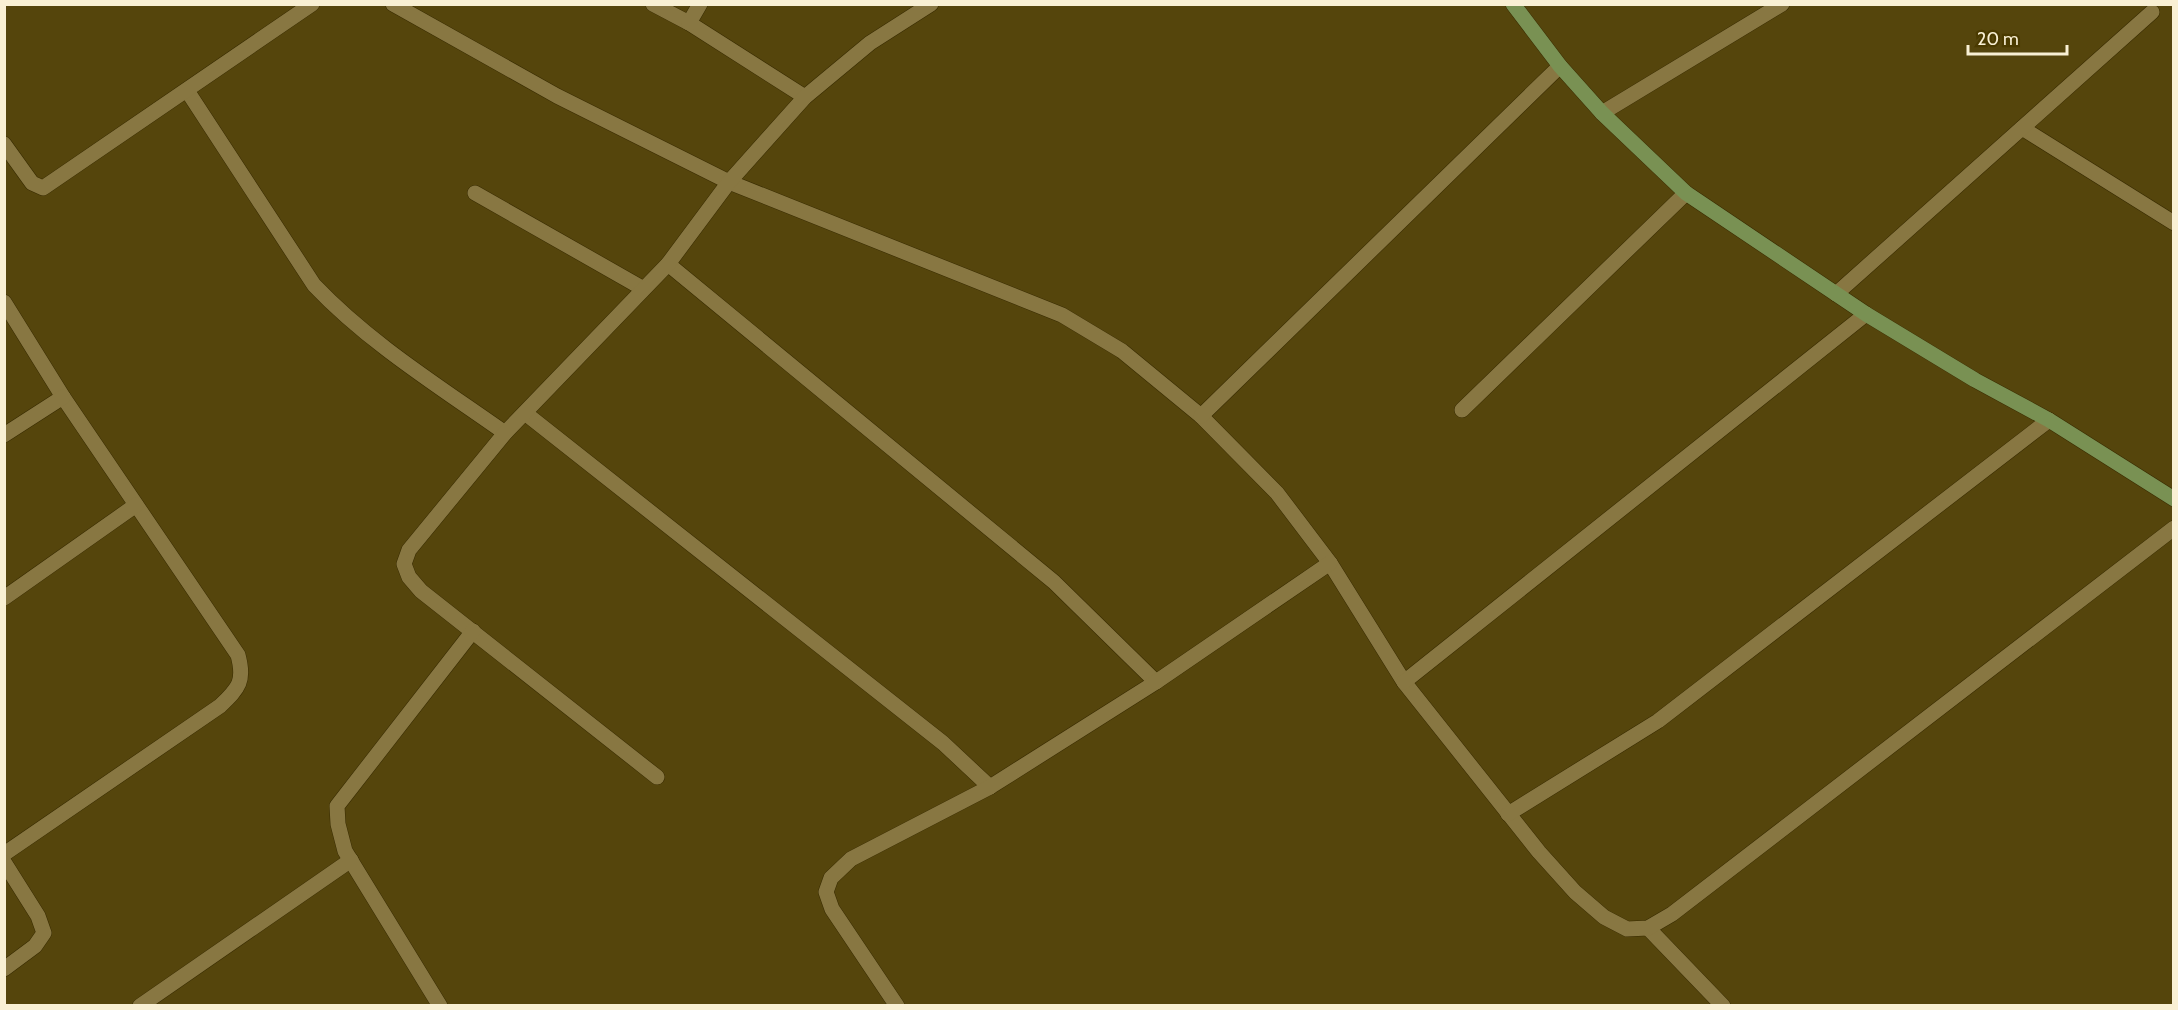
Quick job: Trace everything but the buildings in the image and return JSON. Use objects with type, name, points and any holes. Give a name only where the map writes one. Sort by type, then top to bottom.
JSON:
[{"type":"street","points":[[4,144],[32,183],[43,188],[188,92],[312,4]]},
{"type":"street","points":[[393,4],[557,96],[729,182],[1062,315],[1122,351],[1201,416],[1277,494],[1330,563],[1404,682],[1508,814],[1575,892],[1604,917],[1627,929],[1648,928],[1672,914],[2174,528]]},
{"type":"street","points":[[653,4],[689,23],[805,97]]},
{"type":"street","points":[[689,23],[700,4]]},
{"type":"street","points":[[657,777],[421,591],[409,577],[404,564],[409,550],[505,434],[642,288],[668,264],[729,182],[805,97],[870,43],[931,4]]},
{"type":"street","points":[[1513,4],[1560,66],[1602,113],[1686,193],[1866,314],[1975,380],[2049,420],[2174,499]]},
{"type":"street","points":[[1602,113],[1782,4]]},
{"type":"street","points":[[1836,294],[2152,12]]},
{"type":"street","points":[[1201,416],[1560,66]]},
{"type":"street","points":[[188,92],[314,285],[334,307],[505,434]]},
{"type":"street","points":[[2022,128],[2174,223]]},
{"type":"street","points":[[475,193],[642,288]]},
{"type":"street","points":[[1462,410],[1686,193]]},
{"type":"street","points":[[668,264],[1054,582],[1156,682]]},
{"type":"street","points":[[4,302],[63,397],[238,655],[243,673],[236,691],[220,706],[4,854]]},
{"type":"street","points":[[1404,682],[1866,314]]},
{"type":"street","points":[[4,435],[63,397]]},
{"type":"street","points":[[525,413],[943,743],[990,787]]},
{"type":"street","points":[[1508,814],[1658,721],[2049,420]]},
{"type":"street","points":[[4,598],[136,504]]},
{"type":"street","points":[[897,1005],[832,909],[826,892],[831,878],[851,859],[990,787],[1156,682],[1330,563]]},
{"type":"street","points":[[440,1005],[345,851],[337,806],[473,631]]},
{"type":"street","points":[[140,1005],[351,860]]},
{"type":"street","points":[[4,862],[38,916],[44,933],[35,946],[4,969]]},
{"type":"street","points":[[1648,928],[1723,1005]]}]
